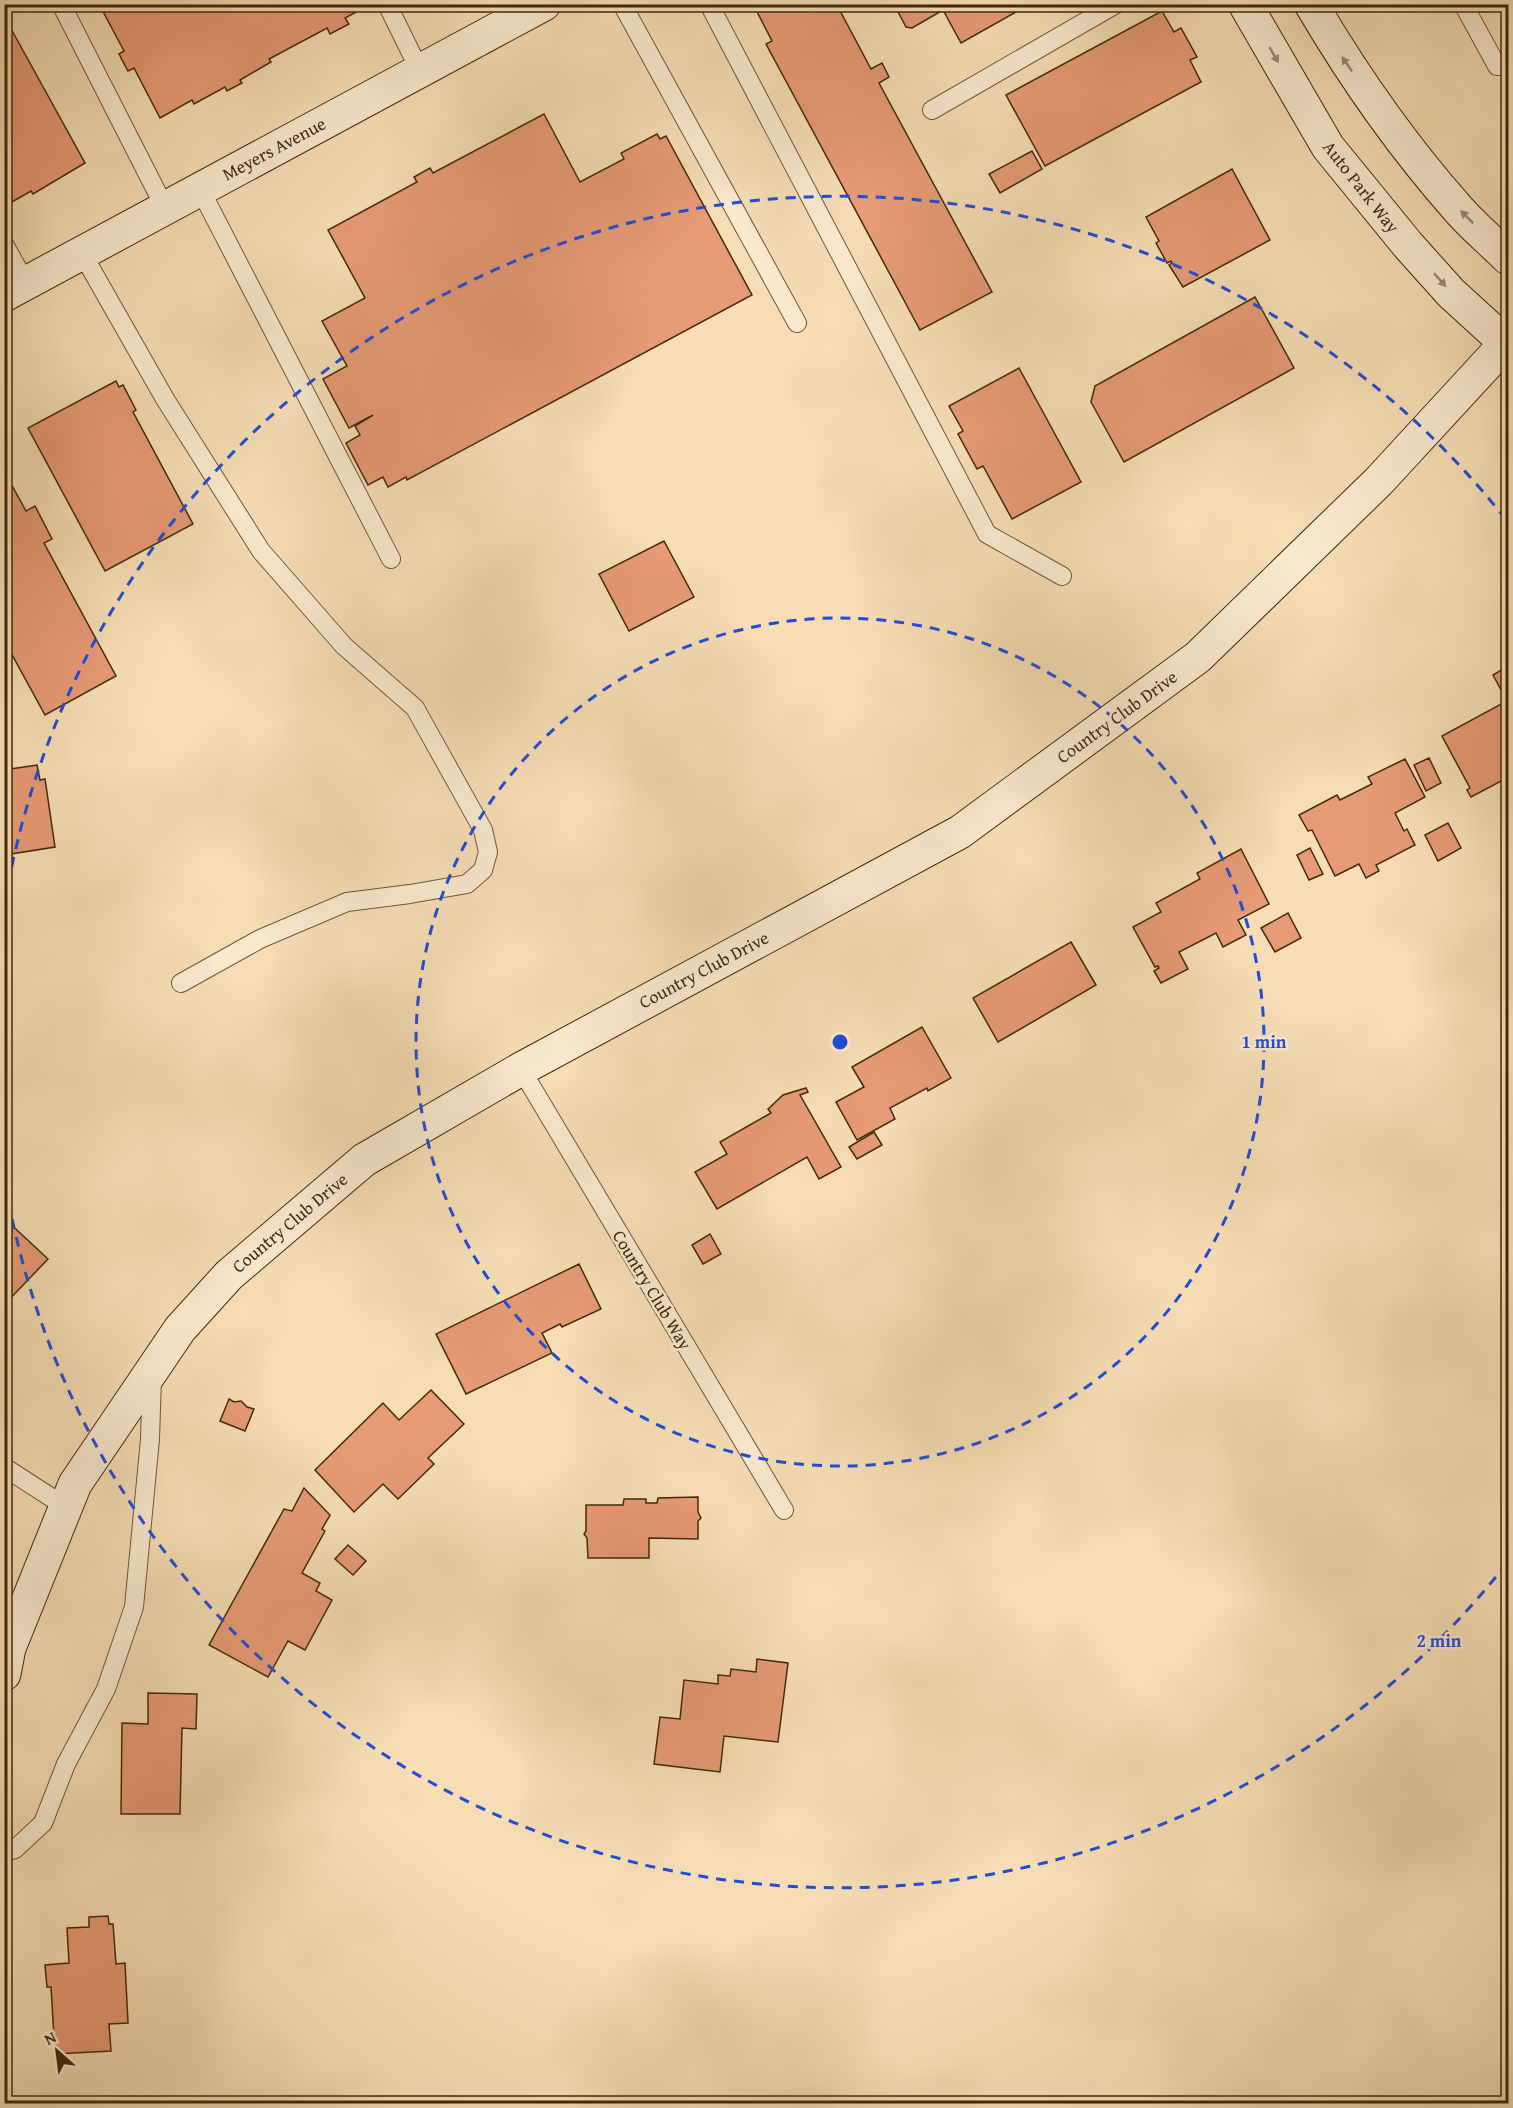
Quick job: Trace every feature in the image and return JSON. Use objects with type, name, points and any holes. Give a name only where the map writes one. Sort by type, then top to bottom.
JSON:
[{"type":"street","name":"Meyers Avenue","points":[[15,289],[544,4]]},
{"type":"street","name":"Auto Park Way","points":[[1245,4],[1328,147],[1408,245],[1451,293],[1508,343]]},
{"type":"street","points":[[1311,4],[1342,58],[1388,122],[1460,210],[1509,258]]},
{"type":"street","name":"Country Club Drive","points":[[4,1674],[9,1648],[75,1484],[180,1329],[229,1275],[364,1160],[521,1069],[960,832],[1198,657],[1379,481],[1508,343]]},
{"type":"lane","points":[[61,4],[165,208]]},
{"type":"lane","points":[[387,4],[420,71]]},
{"type":"lane","points":[[622,4],[797,323]]},
{"type":"lane","points":[[708,4],[987,534],[1062,576]]},
{"type":"lane","points":[[932,110],[1116,4]]},
{"type":"lane","points":[[1463,4],[1497,66],[1509,66]]},
{"type":"lane","points":[[200,189],[392,559]]},
{"type":"lane","points":[[4,244],[15,289]]},
{"type":"lane","points":[[82,253],[165,399],[261,550],[344,646],[415,708],[483,830],[488,852],[483,870],[467,884],[347,902],[260,939],[181,983]]},
{"type":"lane","name":"Country Club Way","points":[[521,1069],[784,1510]]},
{"type":"lane","points":[[4,1852],[15,1849],[43,1823],[66,1764],[106,1689],[134,1607],[150,1439],[152,1370]]},
{"type":"lane","points":[[4,1467],[66,1507]]},
{"type":"building","points":[[99,4],[360,4],[362,9],[345,18],[349,24],[330,34],[327,28],[269,59],[271,62],[240,80],[242,83],[227,91],[225,87],[194,104],[192,100],[160,118],[134,68],[128,71],[119,54],[124,51]]},
{"type":"building","points":[[753,4],[826,4],[830,11],[838,7],[871,69],[882,63],[889,77],[879,83],[992,292],[920,330],[766,44],[772,41]]},
{"type":"building","points":[[894,4],[1030,4],[961,43],[943,10],[912,28],[906,27]]},
{"type":"building","points":[[1162,11],[1174,32],[1181,28],[1197,57],[1190,60],[1201,82],[1045,166],[1006,95]]},
{"type":"building","points":[[4,16],[85,163],[33,194],[31,191],[12,202],[4,188]]},
{"type":"building","points":[[544,114],[580,182],[624,159],[621,153],[657,134],[660,139],[666,136],[752,295],[407,480],[406,477],[388,487],[383,477],[368,485],[346,443],[360,435],[355,426],[373,415],[349,428],[323,379],[347,366],[322,321],[365,298],[328,230],[417,182],[414,177],[430,168],[433,173]]},
{"type":"building","points":[[1032,151],[1042,169],[1000,193],[989,174]]},
{"type":"building","points":[[1232,169],[1270,240],[1183,287],[1169,265],[1171,261],[1167,263],[1156,243],[1159,241],[1146,217]]},
{"type":"building","points":[[1255,297],[1294,368],[1124,462],[1091,402],[1095,386]]},
{"type":"building","points":[[1019,368],[1081,482],[1012,519],[983,466],[977,469],[958,434],[963,431],[949,406]]},
{"type":"building","points":[[116,381],[119,387],[123,385],[136,410],[133,412],[193,524],[105,571],[28,428]]},
{"type":"building","points":[[4,471],[26,511],[35,506],[52,539],[44,543],[116,676],[45,715],[4,640]]},
{"type":"building","points":[[664,541],[694,597],[629,631],[599,574]]},
{"type":"building","points":[[1508,666],[1508,773],[1503,776],[1505,779],[1471,797],[1467,790],[1470,788],[1442,736],[1507,701],[1493,675]]},
{"type":"building","points":[[1429,758],[1441,783],[1426,791],[1414,765]]},
{"type":"building","points":[[1405,759],[1425,797],[1395,813],[1404,831],[1407,829],[1415,845],[1376,865],[1379,871],[1366,878],[1359,864],[1335,876],[1312,830],[1308,831],[1299,815],[1337,795],[1340,800],[1372,784],[1368,777]]},
{"type":"building","points":[[37,765],[40,780],[45,779],[55,847],[4,855],[4,770]]},
{"type":"building","points":[[1448,823],[1461,848],[1438,861],[1425,835]]},
{"type":"building","points":[[1310,848],[1323,874],[1309,880],[1297,855]]},
{"type":"building","points":[[1241,849],[1269,904],[1238,920],[1246,935],[1223,947],[1216,933],[1179,952],[1188,969],[1161,983],[1154,971],[1159,968],[1158,966],[1155,967],[1133,927],[1161,912],[1156,903],[1200,879],[1197,873]]},
{"type":"building","points":[[1288,913],[1301,938],[1275,952],[1261,928]]},
{"type":"building","points":[[1071,942],[1096,985],[998,1042],[973,998]]},
{"type":"building","points":[[922,1027],[951,1078],[890,1108],[895,1119],[857,1140],[836,1102],[864,1087],[852,1067]]},
{"type":"building","points":[[806,1088],[808,1092],[800,1095],[841,1167],[819,1179],[807,1157],[717,1209],[695,1172],[727,1154],[720,1142],[771,1113],[768,1109],[783,1095]]},
{"type":"building","points":[[874,1132],[882,1145],[857,1159],[849,1147]]},
{"type":"building","points":[[4,1218],[48,1259],[4,1305]]},
{"type":"building","points":[[710,1234],[721,1254],[703,1264],[692,1245]]},
{"type":"building","points":[[579,1264],[601,1309],[562,1327],[560,1324],[542,1333],[552,1353],[466,1394],[436,1334]]},
{"type":"building","points":[[431,1390],[464,1424],[428,1458],[434,1464],[398,1499],[383,1484],[354,1512],[315,1470],[383,1403],[399,1420]]},
{"type":"building","points":[[229,1399],[234,1402],[241,1401],[247,1407],[254,1409],[245,1431],[220,1421]]},
{"type":"building","points":[[304,1488],[330,1515],[322,1529],[325,1531],[302,1573],[320,1583],[316,1591],[332,1600],[305,1650],[288,1641],[268,1677],[209,1645],[284,1509],[292,1511]]},
{"type":"building","points":[[698,1497],[698,1512],[701,1518],[698,1521],[698,1539],[649,1538],[649,1558],[588,1558],[587,1538],[584,1534],[586,1505],[623,1505],[624,1499],[646,1499],[646,1503],[657,1503],[658,1498]]},
{"type":"building","points":[[348,1545],[366,1561],[353,1575],[335,1559]]},
{"type":"building","points":[[757,1659],[788,1663],[778,1742],[724,1736],[720,1772],[654,1764],[660,1717],[680,1719],[684,1680],[718,1684],[718,1675],[730,1676],[731,1669],[756,1672]]},
{"type":"building","points":[[148,1693],[197,1694],[196,1729],[182,1728],[180,1814],[121,1814],[122,1723],[148,1724]]},
{"type":"building","points":[[108,1916],[109,1924],[113,1924],[116,1964],[125,1963],[128,2023],[109,2024],[111,2051],[55,2054],[51,1987],[47,1987],[45,1965],[69,1963],[67,1928],[89,1927],[89,1917]]}]
